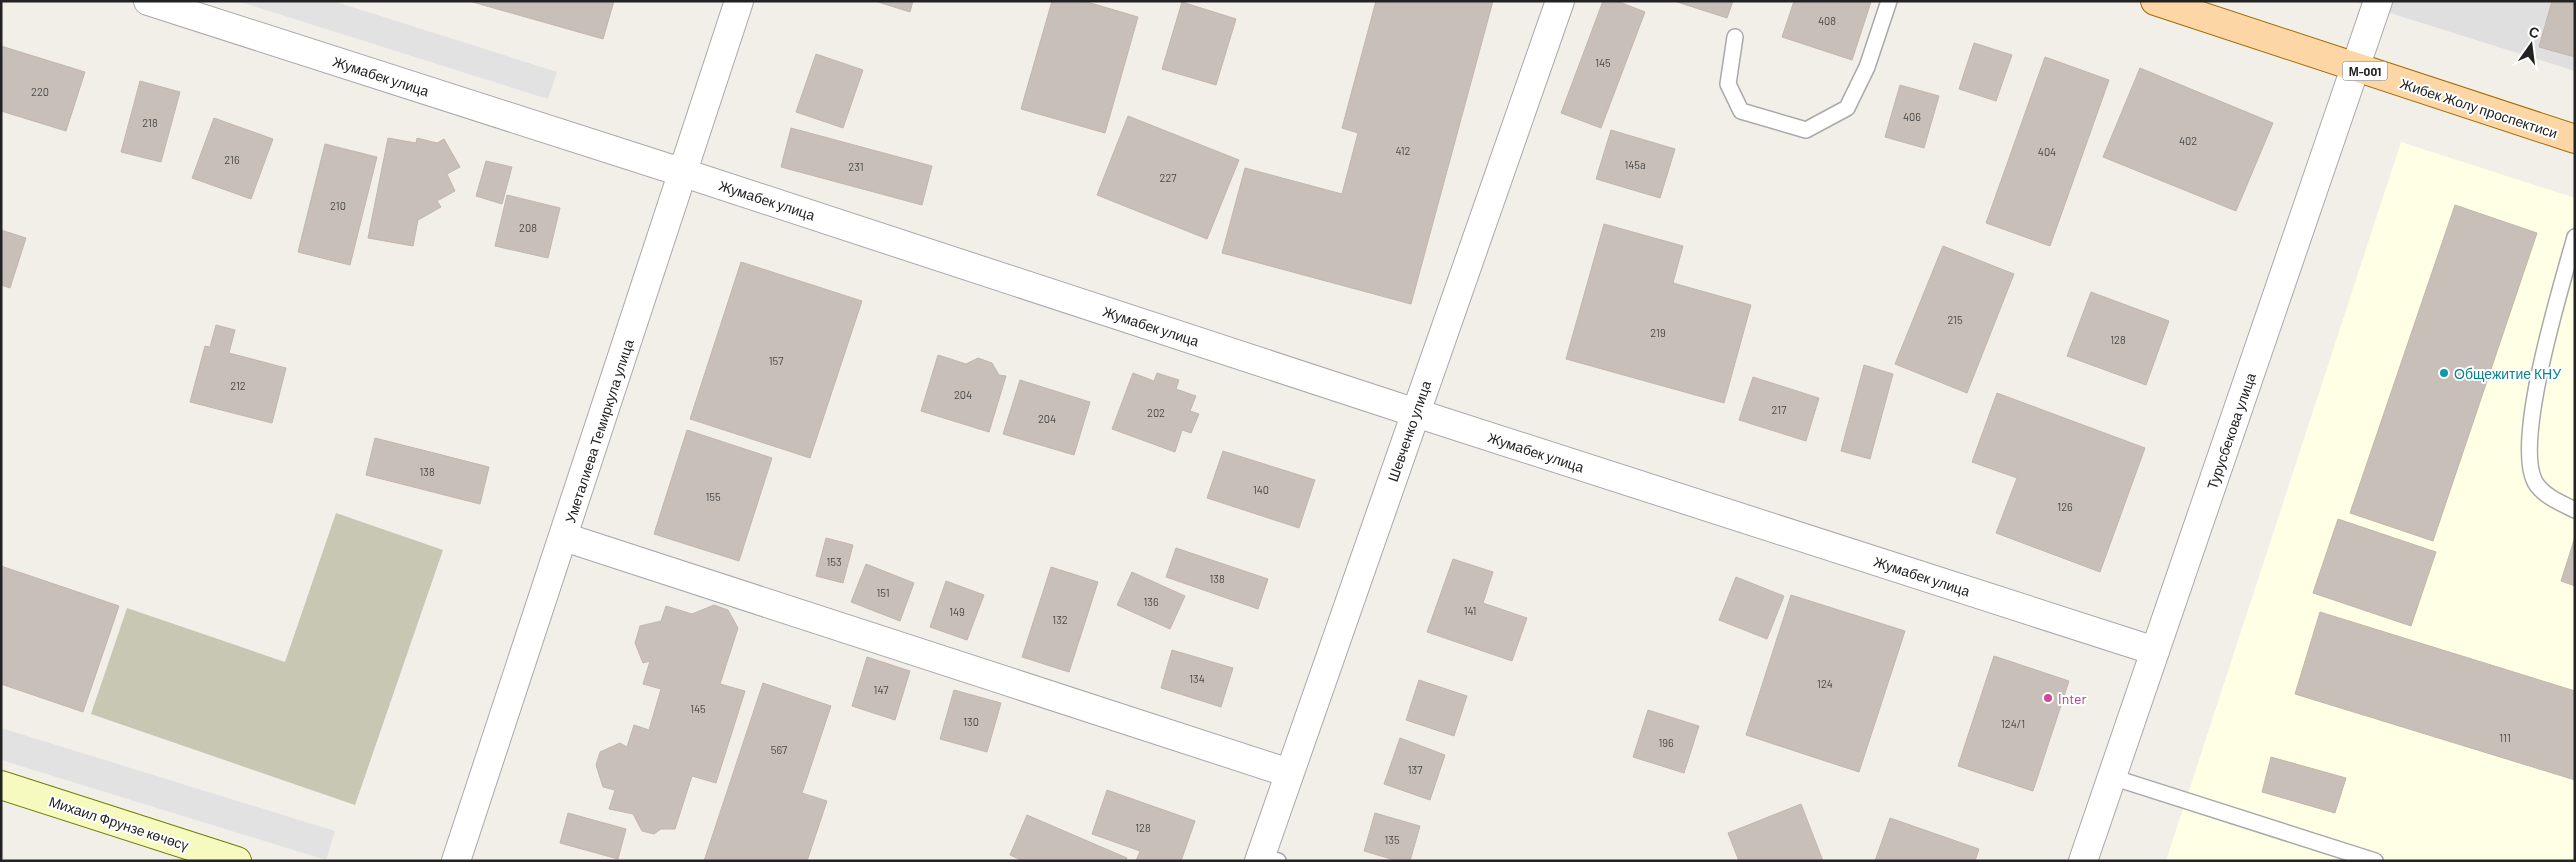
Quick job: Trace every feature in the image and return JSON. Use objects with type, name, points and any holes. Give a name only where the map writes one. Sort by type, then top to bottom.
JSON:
[{"type":"main road","name":"Жибек Жолу проспектиси","points":[[2155,1],[2575,139]]},
{"type":"main road","name":"Михаил Фрунзе көчөсү","points":[[1,785],[237,861]]},
{"type":"street","name":"Жумабек улица","points":[[148,1],[684,173],[1416,414],[2155,651]]},
{"type":"street","name":"Уметалиева Темиркула улица","points":[[456,861],[684,173],[739,1]]},
{"type":"street","name":"Шевченко улица","points":[[1266,859],[1289,773],[1560,1]]},
{"type":"street","name":"Турусбекова улица","points":[[2083,861],[2378,1]]},
{"type":"street","points":[[564,537],[1289,773]]},
{"type":"lane","points":[[1735,37],[1728,84],[1741,111],[1806,130],[1847,108],[1866,67],[1890,1]]},
{"type":"lane","points":[[2575,237],[2540,369],[2532,413],[2530,457],[2535,482],[2552,498],[2575,510]]},
{"type":"lane","points":[[2112,776],[2375,861]]},
{"type":"shaded area","points":[[237,1],[333,1],[557,72],[548,99]]},
{"type":"shaded area","points":[[2352,1],[2575,1],[2575,71]]},
{"type":"shaded area","points":[[2401,142],[2575,198],[2575,861],[2166,861]]},
{"type":"shaded area","points":[[336,513],[443,550],[355,805],[91,714],[127,608],[285,662]]},
{"type":"shaded area","points":[[1,728],[335,831],[326,860],[1,760]]},
{"type":"building","points":[[469,1],[614,1],[603,39]]},
{"type":"building","points":[[875,1],[913,1],[910,12]]},
{"type":"building","points":[[1052,1],[1084,1],[1138,17],[1105,133],[1021,109]]},
{"type":"building","points":[[1376,1],[1493,1],[1411,304],[1222,253],[1245,168],[1342,194],[1358,133],[1342,128]]},
{"type":"building","points":[[1603,1],[1617,1],[1645,12],[1601,128],[1561,113]]},
{"type":"building","points":[[1674,1],[1733,1],[1727,18]]},
{"type":"building","points":[[1794,1],[1871,2],[1852,60],[1782,37]]},
{"type":"building","points":[[2552,1],[2575,1],[2575,57],[2539,47]]},
{"type":"building","points":[[1182,2],[1236,19],[1216,85],[1162,69]]},
{"type":"building","points":[[1974,43],[2012,55],[1996,101],[1959,89]]},
{"type":"building","points":[[1,46],[85,72],[66,131],[1,111]]},
{"type":"building","points":[[816,54],[863,70],[843,128],[796,112]]},
{"type":"building","points":[[2045,57],[2109,80],[2050,246],[1986,223]]},
{"type":"building","points":[[2140,68],[2273,123],[2236,211],[2103,157]]},
{"type":"building","points":[[140,81],[180,92],[161,162],[121,152]]},
{"type":"building","points":[[1900,85],[1939,96],[1924,148],[1885,137]]},
{"type":"building","points":[[1128,116],[1239,160],[1207,239],[1097,195]]},
{"type":"building","points":[[214,118],[273,139],[251,199],[192,178]]},
{"type":"building","points":[[791,128],[932,166],[922,205],[781,167]]},
{"type":"building","points":[[1611,130],[1675,149],[1660,198],[1596,179]]},
{"type":"building","points":[[388,138],[416,143],[417,138],[437,143],[444,139],[460,167],[447,174],[455,191],[437,201],[441,207],[418,220],[413,246],[368,238]]},
{"type":"building","points":[[325,144],[377,157],[350,265],[298,252]]},
{"type":"building","points":[[486,161],[512,167],[502,204],[476,196]]},
{"type":"building","points":[[507,195],[560,208],[548,258],[495,246]]},
{"type":"building","name":"Общежитие КНУ","points":[[2455,205],[2537,233],[2433,541],[2350,513]]},
{"type":"building","points":[[1604,224],[1683,246],[1673,283],[1751,305],[1724,403],[1566,359]]},
{"type":"building","points":[[1,230],[26,238],[10,288],[1,285]]},
{"type":"building","points":[[1943,246],[2014,274],[1967,393],[1895,364]]},
{"type":"building","points":[[741,262],[862,301],[810,458],[690,419]]},
{"type":"building","points":[[2091,292],[2169,321],[2146,385],[2067,356]]},
{"type":"building","points":[[216,325],[235,330],[229,353],[286,368],[272,423],[190,402],[205,346],[210,347]]},
{"type":"building","points":[[938,355],[966,364],[978,358],[992,363],[999,375],[1006,376],[989,432],[921,411]]},
{"type":"building","points":[[1864,365],[1893,374],[1870,459],[1841,451]]},
{"type":"building","points":[[1133,373],[1154,381],[1157,373],[1179,380],[1176,389],[1196,396],[1190,411],[1199,414],[1191,433],[1182,430],[1175,452],[1112,429]]},
{"type":"building","points":[[1753,377],[1819,398],[1806,441],[1739,420]]},
{"type":"building","points":[[1020,380],[1090,402],[1074,455],[1003,434]]},
{"type":"building","points":[[1997,393],[2145,448],[2100,572],[1996,533],[2017,478],[1972,462]]},
{"type":"building","points":[[687,430],[772,458],[739,561],[654,534]]},
{"type":"building","points":[[375,438],[489,467],[480,504],[366,475]]},
{"type":"building","points":[[1223,451],[1315,480],[1299,528],[1207,498]]},
{"type":"building","points":[[2338,519],[2436,552],[2411,626],[2313,593]]},
{"type":"building","points":[[2575,537],[2575,586],[2561,581]]},
{"type":"building","points":[[826,538],[853,545],[843,583],[816,576]]},
{"type":"building","points":[[1176,548],[1268,579],[1258,609],[1166,577]]},
{"type":"building","points":[[1453,559],[1493,572],[1483,603],[1527,618],[1512,661],[1427,632]]},
{"type":"building","points":[[866,564],[914,583],[900,621],[851,602]]},
{"type":"building","points":[[1,566],[119,606],[83,712],[1,684]]},
{"type":"building","points":[[1051,567],[1098,582],[1069,672],[1022,657]]},
{"type":"building","points":[[1132,572],[1185,596],[1170,629],[1117,605]]},
{"type":"building","points":[[1736,577],[1784,596],[1767,639],[1719,620]]},
{"type":"building","points":[[946,581],[984,595],[967,640],[930,627]]},
{"type":"building","points":[[1791,595],[1905,631],[1859,772],[1746,735]]},
{"type":"building","points":[[714,605],[728,610],[738,628],[720,684],[745,691],[716,783],[692,776],[675,829],[661,829],[654,834],[642,831],[633,814],[609,809],[615,790],[603,787],[596,765],[600,752],[620,743],[627,747],[634,725],[649,730],[661,689],[643,684],[650,661],[643,663],[635,643],[640,626],[661,621],[666,606],[692,614]]},
{"type":"building","points":[[2320,612],[2575,691],[2575,780],[2295,694]]},
{"type":"building","points":[[1172,650],[1233,668],[1221,707],[1161,688]]},
{"type":"building","points":[[1994,656],[2069,681],[2033,791],[1958,766]]},
{"type":"building","points":[[867,657],[910,671],[895,720],[852,706]]},
{"type":"building","points":[[1419,680],[1467,696],[1454,736],[1406,720]]},
{"type":"building","points":[[763,683],[831,706],[802,793],[827,801],[807,861],[704,861]]},
{"type":"building","points":[[954,690],[1001,703],[987,752],[940,739]]},
{"type":"building","points":[[1648,710],[1699,726],[1684,773],[1633,757]]},
{"type":"building","points":[[1400,738],[1445,755],[1430,800],[1384,784]]},
{"type":"building","points":[[2271,757],[2346,778],[2335,813],[2262,792]]},
{"type":"building","points":[[1107,790],[1195,821],[1181,861],[1136,861],[1140,851],[1092,834]]},
{"type":"building","points":[[1801,804],[1823,861],[1739,861],[1728,833]]},
{"type":"building","points":[[568,813],[626,829],[618,859],[560,843]]},
{"type":"building","points":[[1375,813],[1420,826],[1410,861],[1398,861],[1364,851]]},
{"type":"building","points":[[1027,815],[1127,858],[1126,861],[1023,861],[1010,855]]},
{"type":"building","points":[[1890,818],[1979,849],[1975,861],[1875,861]]},
{"type":"place","name":"Общежитие КНУ","points":[[2444,373]]},
{"type":"place","name":"Inter","points":[[2048,698]]}]
